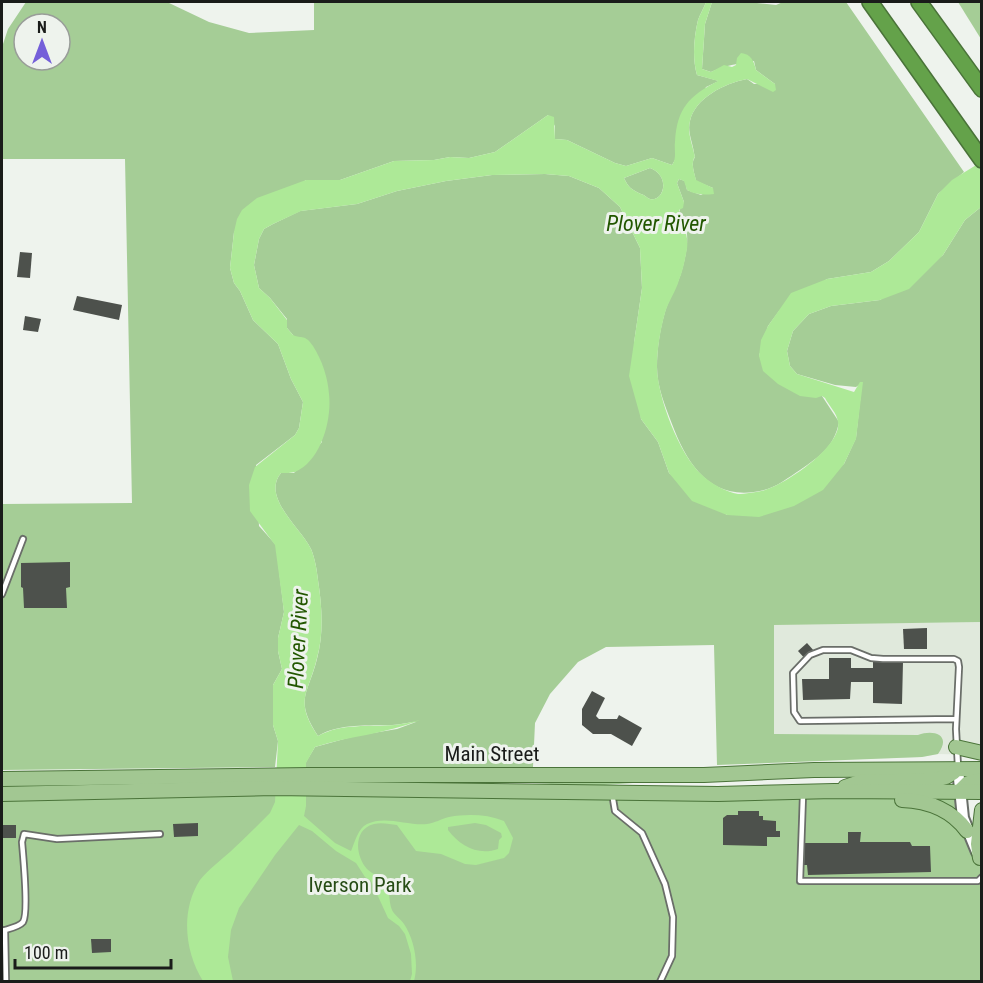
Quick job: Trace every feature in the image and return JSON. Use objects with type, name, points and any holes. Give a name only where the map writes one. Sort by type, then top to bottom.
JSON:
[{"type":"highway","points":[[870,2],[979,156]]},
{"type":"highway","points":[[919,2],[981,89]]},
{"type":"main road","points":[[956,747],[981,753]]},
{"type":"main road","points":[[834,791],[860,782],[935,780],[946,777],[958,769]]},
{"type":"main road","name":"Main Street","points":[[2,779],[308,782],[698,775],[814,770],[981,769]]},
{"type":"main road","points":[[960,791],[968,783],[981,780]]},
{"type":"main road","name":"Main Street","points":[[2,794],[273,782]]},
{"type":"main road","name":"Main Street","points":[[308,782],[699,794],[834,791],[981,792]]},
{"type":"main road","points":[[834,791],[928,803],[958,819],[967,831]]},
{"type":"main road","points":[[981,810],[978,844],[981,859]]},
{"type":"street","points":[[958,769],[967,831],[981,859]]},
{"type":"lane","points":[[2,594],[23,539]]},
{"type":"lane","points":[[956,718],[800,721],[794,712],[792,676],[810,655],[823,650],[852,650],[883,660],[954,659],[958,661],[956,718],[958,769]]},
{"type":"lane","points":[[698,775],[699,794]]},
{"type":"lane","points":[[612,792],[615,811],[642,833],[665,884],[673,916],[672,956],[660,981]]},
{"type":"lane","points":[[803,792],[800,881],[978,881],[981,877]]},
{"type":"lane","points":[[6,981],[3,930],[21,925],[26,905],[22,842],[24,834],[57,839],[160,834]]},
{"type":"shaded area","points":[[981,622],[981,755],[938,754],[922,757],[774,762],[774,624]]},
{"type":"green space","points":[[26,2],[167,2],[209,22],[249,33],[314,30],[314,2],[706,2],[695,33],[695,68],[697,75],[719,81],[706,87],[675,146],[675,160],[672,165],[652,158],[626,166],[567,140],[555,139],[555,126],[548,115],[495,152],[469,158],[394,161],[340,180],[306,180],[234,232],[230,268],[234,283],[253,320],[278,344],[291,379],[303,402],[299,428],[295,435],[256,465],[259,526],[276,545],[284,612],[278,638],[282,669],[273,685],[273,725],[278,741],[275,767],[2,770],[2,504],[132,503],[125,159],[2,159],[2,47],[12,23],[12,72],[72,72],[72,12],[19,12]]},
{"type":"green space","points":[[712,2],[776,5],[783,2],[846,2],[964,172],[938,194],[919,232],[889,261],[871,272],[827,279],[779,311],[768,326],[759,356],[822,396],[839,422],[834,438],[814,460],[774,487],[746,493],[730,491],[717,486],[695,467],[678,440],[662,396],[657,374],[662,325],[680,276],[687,248],[686,229],[679,216],[684,202],[677,183],[679,179],[685,181],[687,190],[701,195],[713,188],[696,181],[693,167],[695,157],[689,129],[693,113],[704,99],[730,84],[747,79],[754,84],[775,84],[756,70],[754,61],[727,66],[711,72],[702,69],[705,24]]},
{"type":"green space","points":[[958,2],[981,2],[981,39]]},
{"type":"green space","points":[[650,168],[657,172],[663,182],[662,193],[655,199],[650,199],[633,190],[624,178]]},
{"type":"green space","points":[[492,175],[569,176],[599,188],[620,207],[640,248],[642,288],[634,343],[641,419],[658,442],[669,473],[727,515],[844,464],[856,438],[862,383],[856,387],[835,385],[797,374],[790,366],[787,351],[793,331],[809,314],[831,306],[880,300],[943,255],[965,220],[981,207],[981,622],[774,625],[774,734],[918,735],[935,733],[942,738],[943,742],[938,754],[922,757],[717,765],[714,645],[606,647],[578,662],[550,694],[535,723],[533,767],[306,768],[306,762],[315,747],[355,736],[397,729],[416,722],[345,727],[318,736],[306,713],[305,697],[321,639],[322,619],[316,564],[311,549],[279,502],[276,482],[281,473],[294,473],[322,442],[293,335],[287,328],[287,319],[259,288],[254,265],[259,239],[264,229],[300,211],[357,204],[397,191],[446,181]]},
{"type":"green space","points":[[491,781],[633,781],[633,783],[590,786]]},
{"type":"green space","name":"Iverson Park","points":[[960,791],[981,860],[981,981],[2,981],[2,794]]},
{"type":"water","name":"Plover River","points":[[706,2],[712,2],[705,24],[702,69],[711,72],[724,65],[732,67],[736,65],[741,53],[752,59],[756,70],[775,84],[776,90],[773,92],[747,79],[721,88],[704,99],[693,113],[689,133],[695,156],[693,167],[696,180],[713,188],[714,194],[694,193],[687,190],[684,181],[679,179],[677,183],[684,202],[683,208],[679,210],[687,237],[687,249],[682,273],[666,309],[659,340],[658,380],[671,425],[685,454],[709,481],[738,494],[765,490],[786,480],[811,463],[831,442],[837,432],[838,422],[835,413],[825,398],[800,396],[778,384],[763,371],[759,356],[761,340],[791,293],[827,279],[871,272],[889,261],[919,232],[938,194],[952,180],[981,162],[981,207],[965,220],[943,255],[909,289],[880,300],[831,306],[809,314],[793,331],[787,351],[790,366],[797,374],[854,392],[860,382],[863,382],[856,439],[844,464],[823,490],[794,506],[759,517],[727,515],[692,501],[669,473],[658,442],[641,419],[629,376],[642,288],[640,248],[620,207],[599,188],[569,176],[492,175],[397,191],[357,204],[301,211],[264,229],[259,239],[254,265],[259,288],[287,320],[287,328],[292,334],[306,338],[313,346],[324,369],[329,394],[329,416],[323,439],[312,459],[295,472],[281,473],[276,482],[279,502],[311,549],[316,564],[322,619],[321,639],[305,697],[306,714],[318,736],[346,727],[395,725],[420,720],[394,729],[315,747],[306,763],[304,816],[335,843],[351,851],[361,829],[367,824],[381,820],[427,824],[449,817],[483,816],[504,821],[513,838],[509,853],[504,858],[476,865],[465,864],[441,854],[416,851],[397,825],[377,823],[362,831],[358,850],[363,864],[385,883],[392,910],[408,930],[413,944],[416,959],[415,974],[414,981],[410,981],[411,954],[405,934],[388,918],[371,881],[365,877],[356,863],[336,851],[312,831],[299,825],[275,855],[239,908],[231,930],[228,957],[233,981],[203,981],[192,957],[187,931],[187,918],[194,892],[200,880],[270,813],[275,802],[278,741],[273,725],[273,685],[282,669],[278,638],[284,612],[275,545],[250,511],[249,485],[255,467],[295,435],[299,428],[303,402],[291,379],[278,344],[253,320],[234,283],[230,268],[237,219],[242,210],[257,198],[306,180],[340,180],[394,161],[469,158],[495,152],[548,115],[554,117],[555,139],[567,140],[626,166],[652,158],[672,165],[675,157],[678,120],[686,104],[699,92],[718,81],[697,75],[695,68],[695,33]],"holes":[[[650,168],[657,172],[663,182],[662,193],[655,199],[650,199],[633,190],[624,178]],[[475,823],[486,825],[501,833],[498,849],[483,851],[470,848],[458,841],[448,830],[448,827]]]},
{"type":"building","points":[[20,252],[32,253],[30,278],[17,277]]},
{"type":"building","points":[[77,296],[122,305],[119,320],[73,310]]},
{"type":"building","points":[[25,316],[41,319],[38,332],[23,330]]},
{"type":"building","points":[[70,562],[70,587],[66,588],[67,608],[24,608],[21,563]]},
{"type":"building","points":[[927,628],[927,649],[904,649],[903,629]]},
{"type":"building","points":[[807,643],[815,652],[807,661],[798,651]]},
{"type":"building","points":[[829,658],[851,658],[851,668],[873,668],[873,662],[903,662],[902,704],[873,703],[873,682],[851,682],[850,699],[803,700],[802,679],[829,679]]},
{"type":"building","points":[[592,691],[605,698],[596,716],[599,719],[617,719],[619,715],[642,728],[632,746],[611,734],[593,734],[582,725],[582,709]]},
{"type":"building","points":[[738,811],[759,811],[759,816],[763,816],[763,820],[776,821],[776,831],[780,831],[780,837],[767,837],[767,846],[723,845],[723,818],[727,815],[738,815]]},
{"type":"building","points":[[198,823],[198,836],[174,837],[173,824]]},
{"type":"building","points":[[2,825],[16,825],[16,838],[2,838]]},
{"type":"building","points":[[848,832],[861,832],[860,842],[910,842],[912,846],[930,846],[931,872],[808,875],[807,865],[804,865],[805,843],[848,843]]},
{"type":"building","points":[[91,939],[111,939],[111,952],[92,953]]}]
